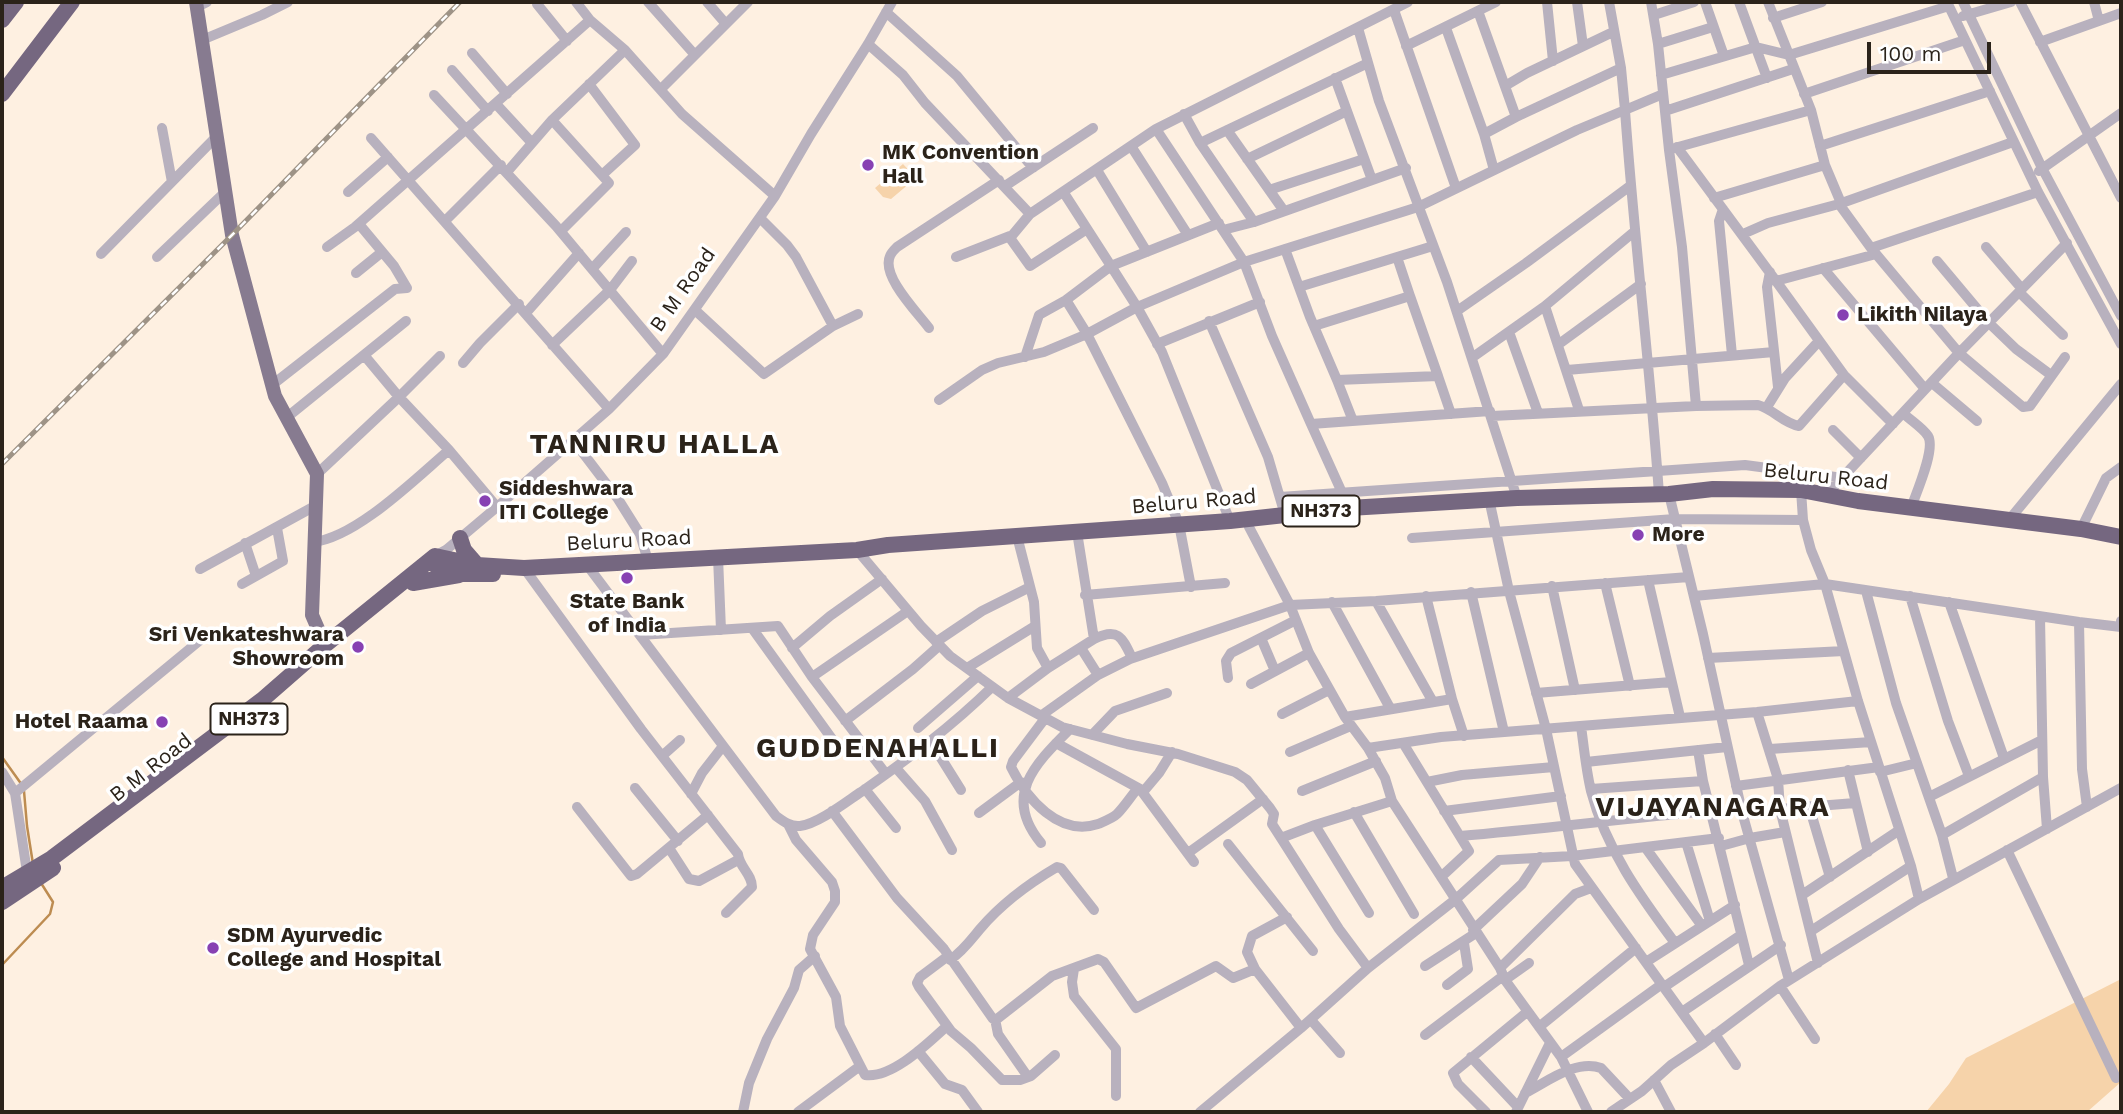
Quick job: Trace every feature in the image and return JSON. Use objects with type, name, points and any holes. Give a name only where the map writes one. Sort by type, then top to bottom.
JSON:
[{"type":"highway","points":[[2,20],[16,2]]},
{"type":"highway","points":[[2,94],[72,2]]},
{"type":"highway","name":"Beluru Road","points":[[438,558],[477,565],[522,568],[587,565],[857,550],[888,545],[1230,521],[1349,508],[1489,499],[1664,494],[1713,489],[1801,490],[1911,508],[2081,529],[2121,537]]},
{"type":"highway","points":[[460,538],[464,550],[477,565]]},
{"type":"highway","name":"Beluru Road","points":[[438,558],[461,574],[511,573],[522,568]]},
{"type":"highway","name":"B M Road","points":[[2,888],[37,871],[259,711],[321,656],[413,583],[438,558]]},
{"type":"highway","name":"B M Road","points":[[2,902],[37,871],[262,700],[325,645],[438,558]]},
{"type":"highway","points":[[413,583],[461,574]]},
{"type":"main road","points":[[200,4],[202,40],[232,235],[275,396],[317,474],[312,615],[325,645]]},
{"type":"street","points":[[202,40],[288,2]]},
{"type":"street","points":[[576,2],[590,20],[625,50],[691,122],[775,196]]},
{"type":"street","points":[[648,2],[695,55]]},
{"type":"street","points":[[707,2],[726,24]]},
{"type":"street","points":[[661,89],[748,2]]},
{"type":"street","points":[[956,257],[1010,236],[1030,214],[1156,129],[1408,2]]},
{"type":"street","points":[[1406,46],[1496,2]]},
{"type":"street","points":[[1547,2],[1553,61]]},
{"type":"street","points":[[1577,2],[1583,46]]},
{"type":"street","points":[[1609,2],[1621,68],[1630,186],[1650,362],[1657,470],[1675,519],[1736,786],[1781,945],[1784,983],[1815,1039]]},
{"type":"street","points":[[1651,2],[1662,94],[1673,149],[1696,405]]},
{"type":"street","points":[[1654,15],[1694,2]]},
{"type":"street","points":[[1706,2],[1724,56]]},
{"type":"street","points":[[1739,2],[1767,78]]},
{"type":"street","points":[[1768,2],[1811,110],[1825,165],[1840,204],[1873,251],[1959,354],[2025,408],[2030,406],[2065,357]]},
{"type":"street","points":[[1773,18],[1822,2]]},
{"type":"street","points":[[1963,2],[2042,168],[2121,316]]},
{"type":"street","points":[[1955,18],[2011,2]]},
{"type":"street","points":[[2020,2],[2121,198]]},
{"type":"street","points":[[2094,2],[2099,21]]},
{"type":"street","points":[[537,4],[567,41]]},
{"type":"street","points":[[1661,75],[1756,47],[1788,55],[1948,4],[2038,192],[2121,344]]},
{"type":"street","points":[[889,7],[957,76],[1033,168]]},
{"type":"street","name":"B M Road","points":[[438,558],[609,409],[663,354],[775,196],[889,7]]},
{"type":"street","points":[[1394,10],[1456,188]]},
{"type":"street","points":[[1478,11],[1516,117]]},
{"type":"street","points":[[2040,42],[2121,13]]},
{"type":"street","points":[[327,247],[359,223],[467,130],[590,20]]},
{"type":"street","points":[[1658,44],[1713,27]]},
{"type":"street","points":[[1358,28],[1379,101],[1406,168],[1473,357],[1517,498]]},
{"type":"street","points":[[1446,28],[1494,170]]},
{"type":"street","points":[[1505,86],[1613,32]]},
{"type":"street","points":[[1804,94],[1965,40]]},
{"type":"street","points":[[868,44],[903,75],[925,103],[1030,214]]},
{"type":"street","points":[[445,221],[531,144],[589,83],[625,50]]},
{"type":"street","points":[[472,53],[507,94]]},
{"type":"street","points":[[1200,143],[1368,63]]},
{"type":"street","points":[[1484,134],[1621,68]]},
{"type":"street","points":[[1665,111],[1793,69]]},
{"type":"street","points":[[452,70],[531,144]]},
{"type":"street","points":[[1335,78],[1372,180]]},
{"type":"street","points":[[589,83],[635,145],[602,175]]},
{"type":"street","points":[[1820,146],[1990,91]]},
{"type":"street","points":[[434,94],[561,231],[663,354]]},
{"type":"street","points":[[939,400],[982,370],[998,363],[1025,357],[1087,334],[1137,307],[1244,262],[1418,207],[1662,94]]},
{"type":"street","points":[[1673,149],[1811,110]]},
{"type":"street","points":[[1247,159],[1347,111]]},
{"type":"street","points":[[1184,114],[1200,143],[1254,222]]},
{"type":"street","points":[[2032,178],[2088,135],[2120,118]]},
{"type":"street","points":[[552,120],[609,183],[561,231]]},
{"type":"street","points":[[162,128],[172,182]]},
{"type":"street","points":[[929,328],[891,277],[888,266],[890,256],[897,247],[1002,183],[1033,168],[1093,128]]},
{"type":"street","points":[[1156,129],[1244,262],[1349,508]]},
{"type":"street","points":[[1227,130],[1284,211]]},
{"type":"street","points":[[101,254],[218,136]]},
{"type":"street","points":[[371,138],[609,409]]},
{"type":"street","points":[[1743,234],[1768,223],[1840,204],[2013,142]]},
{"type":"street","points":[[1131,146],[1188,235]]},
{"type":"street","points":[[1673,149],[1743,234],[1844,375],[1893,424]]},
{"type":"street","points":[[348,192],[388,157]]},
{"type":"street","points":[[1269,190],[1364,159]]},
{"type":"street","points":[[1714,198],[1825,165]]},
{"type":"street","points":[[1025,357],[1039,315],[1066,300],[1111,266],[1188,235],[1254,222],[1406,168]]},
{"type":"street","points":[[1097,170],[1147,251]]},
{"type":"street","points":[[1457,311],[1630,186]]},
{"type":"street","points":[[157,257],[225,192]]},
{"type":"street","points":[[1773,276],[1823,268],[2038,192]]},
{"type":"street","points":[[1064,193],[1137,307],[1157,344],[1230,521]]},
{"type":"street","points":[[1723,209],[1718,221],[1732,355]]},
{"type":"street","points":[[760,218],[796,257],[833,326]]},
{"type":"street","points":[[272,385],[395,289],[407,288],[359,223]]},
{"type":"street","points":[[1010,236],[1030,266],[1087,229]]},
{"type":"street","points":[[1473,357],[1545,306],[1635,231]]},
{"type":"street","points":[[592,269],[626,232]]},
{"type":"street","points":[[1826,495],[2067,243]]},
{"type":"street","points":[[1299,287],[1433,246]]},
{"type":"street","points":[[1986,247],[2063,335]]},
{"type":"street","points":[[1285,249],[1353,421]]},
{"type":"street","points":[[356,273],[382,252]]},
{"type":"street","points":[[463,363],[480,342],[522,309],[579,253]]},
{"type":"street","points":[[1397,257],[1451,414]]},
{"type":"street","points":[[552,345],[610,290],[632,261]]},
{"type":"street","points":[[1937,261],[1989,323],[2016,349],[2051,375]]},
{"type":"street","points":[[1823,268],[1928,386],[1977,421]]},
{"type":"street","points":[[1773,276],[1767,287],[1778,387]]},
{"type":"street","points":[[1559,344],[1642,284]]},
{"type":"street","points":[[1314,326],[1410,296]]},
{"type":"street","points":[[1066,300],[1087,334],[1162,483],[1179,524],[1191,587]]},
{"type":"street","points":[[1157,344],[1260,302]]},
{"type":"street","points":[[1545,306],[1579,410]]},
{"type":"street","points":[[695,310],[764,374],[833,326],[858,314]]},
{"type":"street","points":[[286,418],[406,321]]},
{"type":"street","points":[[1209,321],[1268,457],[1285,515]]},
{"type":"street","points":[[1509,332],[1538,413]]},
{"type":"street","points":[[1767,407],[1778,387],[1819,341]]},
{"type":"street","points":[[1567,370],[1774,352]]},
{"type":"street","points":[[364,355],[497,507]]},
{"type":"street","points":[[317,474],[440,356]]},
{"type":"street","points":[[1311,424],[1451,414],[1758,405],[1767,407],[1785,421],[1799,426],[1844,375]]},
{"type":"street","points":[[1337,380],[1438,376]]},
{"type":"street","points":[[2010,520],[2121,384]]},
{"type":"street","points":[[1903,413],[1927,435],[1930,442],[1927,463],[1911,508]]},
{"type":"street","points":[[1833,430],[1861,458]]},
{"type":"street","points":[[573,440],[618,499],[640,534],[648,561]]},
{"type":"street","points":[[313,542],[328,541],[355,525],[396,495],[449,450]]},
{"type":"street","points":[[1280,497],[1745,465],[1843,478]]},
{"type":"street","points":[[2081,529],[2106,478],[2121,467]]},
{"type":"street","points":[[1801,490],[1803,520],[1811,550],[1825,584],[1919,899]]},
{"type":"street","points":[[1489,499],[1546,729],[1575,864],[1704,1043]]},
{"type":"street","points":[[200,569],[315,506]]},
{"type":"street","points":[[1249,519],[1249,527],[1290,605],[1309,653],[1348,721],[1376,761],[1392,801],[1502,975],[1562,1057],[1588,1112]]},
{"type":"street","points":[[1412,538],[1675,519],[1803,520]]},
{"type":"street","points":[[242,584],[284,561],[277,527]]},
{"type":"street","points":[[1077,532],[1094,639]]},
{"type":"street","points":[[1017,536],[1034,602],[1037,648],[1048,667]]},
{"type":"street","points":[[245,543],[256,576]]},
{"type":"street","points":[[857,550],[938,644],[1008,698],[1070,729],[1172,752],[1235,772],[1247,780],[1274,814],[1272,824],[1339,929],[1368,968]]},
{"type":"street","points":[[718,557],[721,630]]},
{"type":"street","points":[[587,565],[776,816],[794,827],[804,826],[832,811],[896,768],[931,742],[992,687]]},
{"type":"street","points":[[522,568],[738,854],[738,860],[751,879],[752,887],[726,914]]},
{"type":"street","points":[[1172,752],[1159,773],[1116,815],[1087,827],[1061,824],[1033,801],[1011,764],[1044,716],[1098,675],[1132,658],[1290,605],[1689,577]]},
{"type":"street","points":[[792,648],[882,579]]},
{"type":"street","points":[[1648,580],[1681,717]]},
{"type":"street","points":[[1086,595],[1225,583]]},
{"type":"street","points":[[1605,583],[1630,685]]},
{"type":"street","points":[[1693,596],[1825,584],[2121,627]]},
{"type":"street","points":[[1552,586],[1575,690]]},
{"type":"street","points":[[845,721],[982,611],[1030,587]]},
{"type":"street","points":[[1866,591],[1896,703],[1942,835],[1953,878]]},
{"type":"street","points":[[1471,592],[1504,733]]},
{"type":"street","points":[[1426,596],[1464,736]]},
{"type":"street","points":[[1910,596],[1948,721],[1969,776]]},
{"type":"street","points":[[1376,601],[1433,702]]},
{"type":"street","points":[[1332,602],[1390,708]]},
{"type":"street","points":[[1949,602],[2004,758]]},
{"type":"street","points":[[812,677],[908,611]]},
{"type":"street","points":[[2040,617],[2043,777],[2047,829]]},
{"type":"street","points":[[1228,678],[1227,657],[1296,620]]},
{"type":"street","points":[[2121,621],[2121,633]]},
{"type":"street","points":[[2079,622],[2082,769],[2087,807]]},
{"type":"street","points":[[640,635],[778,626],[812,677],[886,775]]},
{"type":"street","points":[[967,668],[1035,626]]},
{"type":"street","points":[[751,628],[840,750]]},
{"type":"street","points":[[1008,698],[1048,667],[1107,633],[1115,634],[1125,644],[1132,658]]},
{"type":"street","points":[[15,793],[204,637]]},
{"type":"street","points":[[1261,638],[1275,671]]},
{"type":"street","points":[[1081,648],[1098,675]]},
{"type":"street","points":[[1708,658],[1844,652]]},
{"type":"street","points":[[1251,684],[1309,653]]},
{"type":"street","points":[[918,728],[978,676]]},
{"type":"street","points":[[1536,693],[1671,682]]},
{"type":"street","points":[[1282,715],[1329,690]]},
{"type":"street","points":[[1091,734],[1115,711],[1167,692]]},
{"type":"street","points":[[1290,752],[1348,721],[1390,708],[1452,699]]},
{"type":"street","points":[[1368,748],[1464,736],[1858,701]]},
{"type":"street","points":[[1757,712],[1778,779],[1780,809],[1818,963]]},
{"type":"street","points":[[1581,726],[1591,789],[1613,851],[1650,910],[1675,943]]},
{"type":"street","points":[[979,813],[1023,785],[1039,760],[1070,729]]},
{"type":"street","points":[[662,755],[680,740]]},
{"type":"street","points":[[1929,797],[2042,740]]},
{"type":"street","points":[[931,742],[961,790]]},
{"type":"street","points":[[1770,749],[1871,742]]},
{"type":"street","points":[[1056,743],[1140,790],[1191,858],[1263,800]]},
{"type":"street","points":[[1403,743],[1469,851],[1441,877]]},
{"type":"street","points":[[691,794],[702,773],[723,746]]},
{"type":"street","points":[[1586,762],[1727,747]]},
{"type":"street","points":[[1698,750],[1703,781],[1749,965]]},
{"type":"street","points":[[1302,791],[1376,761]]},
{"type":"street","points":[[1736,786],[1848,770],[1879,770],[1917,763]]},
{"type":"street","points":[[1427,782],[1462,775],[1554,767]]},
{"type":"street","points":[[896,768],[925,801],[952,850]]},
{"type":"street","points":[[1848,770],[1868,852]]},
{"type":"street","points":[[2,772],[15,793],[37,871]]},
{"type":"street","points":[[1942,835],[2043,777]]},
{"type":"street","points":[[1591,789],[1703,781]]},
{"type":"street","points":[[1023,785],[1022,801],[1029,825],[1041,843]]},
{"type":"street","points":[[635,788],[673,844],[693,881],[699,881],[738,860]]},
{"type":"street","points":[[1611,1112],[1784,983],[1953,878],[2121,788]]},
{"type":"street","points":[[865,789],[896,828]]},
{"type":"street","points":[[1444,811],[1561,796]]},
{"type":"street","points":[[1281,838],[1392,801]]},
{"type":"street","points":[[1780,809],[1855,803]]},
{"type":"street","points":[[1809,806],[1830,877]]},
{"type":"street","points":[[577,807],[631,876],[637,874],[708,815]]},
{"type":"street","points":[[832,811],[881,878],[949,958],[995,1019],[998,1034],[1028,1077]]},
{"type":"street","points":[[1460,836],[1711,811]]},
{"type":"street","points":[[1354,812],[1415,914]]},
{"type":"street","points":[[788,824],[796,840],[832,882],[835,891],[835,902],[810,943],[810,949],[836,997],[840,1026],[865,1075],[876,1075],[905,1062],[947,1026]]},
{"type":"street","points":[[1315,825],[1369,913]]},
{"type":"street","points":[[1200,1112],[1311,1020],[1368,968],[1456,899],[1499,860],[1572,856],[1686,842],[1720,842],[1785,831]]},
{"type":"street","points":[[1802,895],[1898,831]]},
{"type":"street","points":[[1686,842],[1706,923]]},
{"type":"street","points":[[1228,844],[1313,951]]},
{"type":"street","points":[[1645,847],[1706,923]]},
{"type":"street","points":[[2007,850],[2116,1077]]},
{"type":"street","points":[[1425,966],[1464,943],[1522,884],[1540,857]]},
{"type":"street","points":[[1811,930],[1911,866]]},
{"type":"street","points":[[1055,1055],[1028,1077],[1002,1080],[947,1026],[917,983],[920,977],[966,948],[979,930],[1030,883],[1057,867],[1061,868],[1094,911]]},
{"type":"street","points":[[1425,1035],[1502,975],[1575,894],[1591,888]]},
{"type":"street","points":[[1646,962],[1734,905]]},
{"type":"street","points":[[1287,917],[1252,936],[1247,952],[1255,969],[1301,1028]]},
{"type":"street","points":[[1562,1057],[1741,935]]},
{"type":"street","points":[[1447,985],[1468,969],[1464,943]]},
{"type":"street","points":[[1682,1012],[1781,945]]},
{"type":"street","points":[[1539,1027],[1636,948]]},
{"type":"street","points":[[743,1112],[749,1083],[767,1040],[794,988],[797,974],[815,956]]},
{"type":"street","points":[[995,1019],[1052,976],[1101,959],[1136,1008],[1216,967],[1233,978],[1239,978],[1255,969]]},
{"type":"street","points":[[1502,975],[1529,963]]},
{"type":"street","points":[[1074,969],[1074,996],[1115,1048],[1116,1096]]},
{"type":"street","points":[[1486,1112],[1458,1084],[1452,1074],[1527,1012]]},
{"type":"street","points":[[1311,1020],[1340,1053]]},
{"type":"street","points":[[1715,1034],[1737,1065]]},
{"type":"street","points":[[1471,1057],[1517,1110],[1550,1042]]},
{"type":"street","points":[[918,1051],[945,1084],[962,1090],[978,1112]]},
{"type":"street","points":[[798,1112],[860,1066]]},
{"type":"street","points":[[1525,1093],[1581,1066],[1601,1068],[1630,1099]]},
{"type":"street","points":[[1654,1080],[1671,1112]]},
{"type":"shaded area","points":[[903,164],[916,178],[891,199],[883,197],[875,188]]},
{"type":"shaded area","points":[[2121,979],[2121,1082],[2087,1112],[1926,1112],[1966,1058]]},
{"type":"waterway","points":[[2,757],[22,785]]},
{"type":"waterway","points":[[24,791],[33,864]]},
{"type":"waterway","points":[[2,965],[50,914],[53,902],[41,883]]},
{"type":"railway","points":[[2,464],[232,235],[460,2]]},
{"type":"place","name":"MK Convention Hall","points":[[868,165]]},
{"type":"place","name":"Likith Nilaya","points":[[1843,315]]},
{"type":"place","name":"Siddeshwara ITI College","points":[[485,501]]},
{"type":"place","name":"More","points":[[1638,535]]},
{"type":"place","name":"State Bank of India","points":[[627,578]]},
{"type":"place","name":"Sri Venkateshwara Showroom","points":[[358,647]]},
{"type":"place","name":"Hotel Raama","points":[[162,722]]},
{"type":"place","name":"SDM Ayurvedic College and Hospital","points":[[213,948]]},
{"type":"district","name":"TANNIRU HALLA","points":[[655,445]]},
{"type":"district","name":"GUDDENAHALLI","points":[[878,749]]},
{"type":"district","name":"VIJAYANAGARA","points":[[1713,808]]}]
